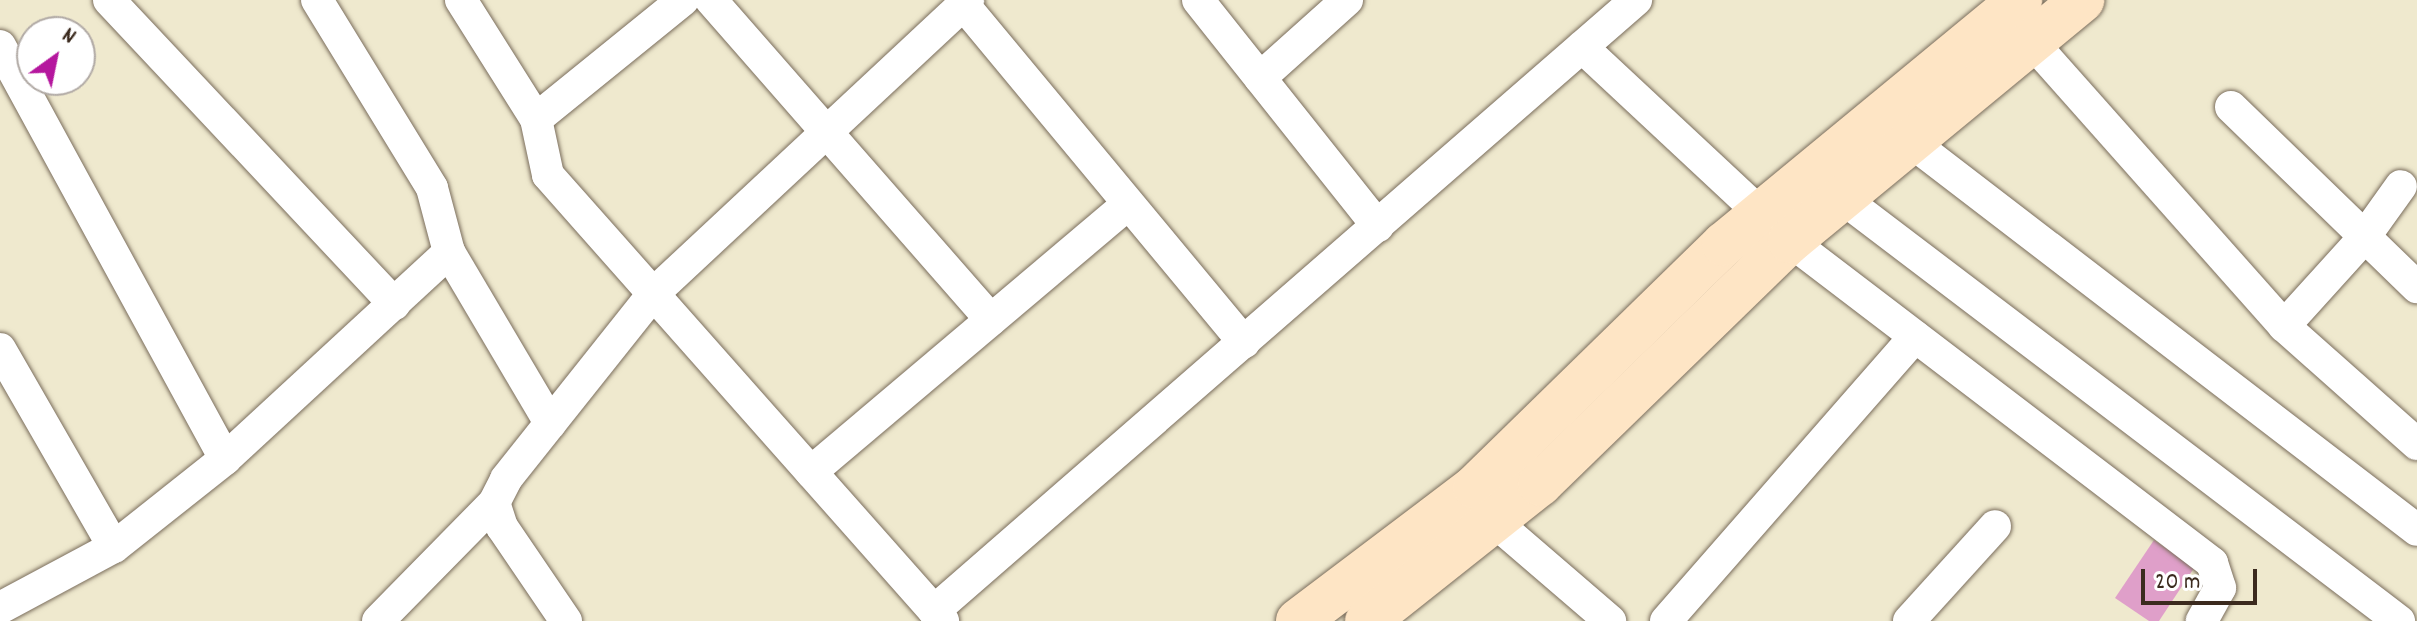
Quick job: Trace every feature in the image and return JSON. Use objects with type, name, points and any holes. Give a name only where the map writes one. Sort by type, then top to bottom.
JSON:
[{"type":"main road","points":[[1367,621],[1540,484],[1775,228],[1809,173],[2020,0]]},
{"type":"main road","points":[[1298,621],[1475,487],[1510,453],[1775,228],[1843,200],[2032,42],[2073,2]]},
{"type":"main road","points":[[1510,453],[1540,484]]},
{"type":"street","points":[[109,0],[394,304]]},
{"type":"street","points":[[317,0],[432,188],[449,252],[550,423]]},
{"type":"street","points":[[461,0],[536,119],[548,175],[939,616],[1244,343],[1636,0]]},
{"type":"street","points":[[536,119],[683,0]]},
{"type":"street","points":[[711,0],[991,320]]},
{"type":"street","points":[[1198,0],[1378,226]]},
{"type":"street","points":[[1260,78],[1347,0]]},
{"type":"street","points":[[378,621],[494,503],[506,479],[653,294],[965,2],[1244,343]]},
{"type":"street","points":[[2032,42],[2284,326],[2417,444]]},
{"type":"street","points":[[0,46],[225,459]]},
{"type":"street","points":[[1582,47],[1775,228],[2212,563],[2220,588],[2202,621]]},
{"type":"street","points":[[2231,107],[2363,239],[2417,287]]},
{"type":"street","points":[[1879,115],[1910,144],[2417,530]]},
{"type":"street","points":[[1809,173],[2399,621]]},
{"type":"street","points":[[2284,326],[2363,239],[2401,186]]},
{"type":"street","points":[[811,472],[1128,204]]},
{"type":"street","points":[[0,608],[114,547],[225,459],[449,252]]},
{"type":"street","points":[[1666,621],[1915,337]]},
{"type":"street","points":[[0,349],[114,547]]},
{"type":"street","points":[[494,503],[502,527],[566,621]]},
{"type":"street","points":[[1495,522],[1610,621]]},
{"type":"street","points":[[1909,621],[1995,526]]},
{"type":"building","points":[[2154,540],[2194,568],[2159,621],[2149,621],[2115,598]]}]
